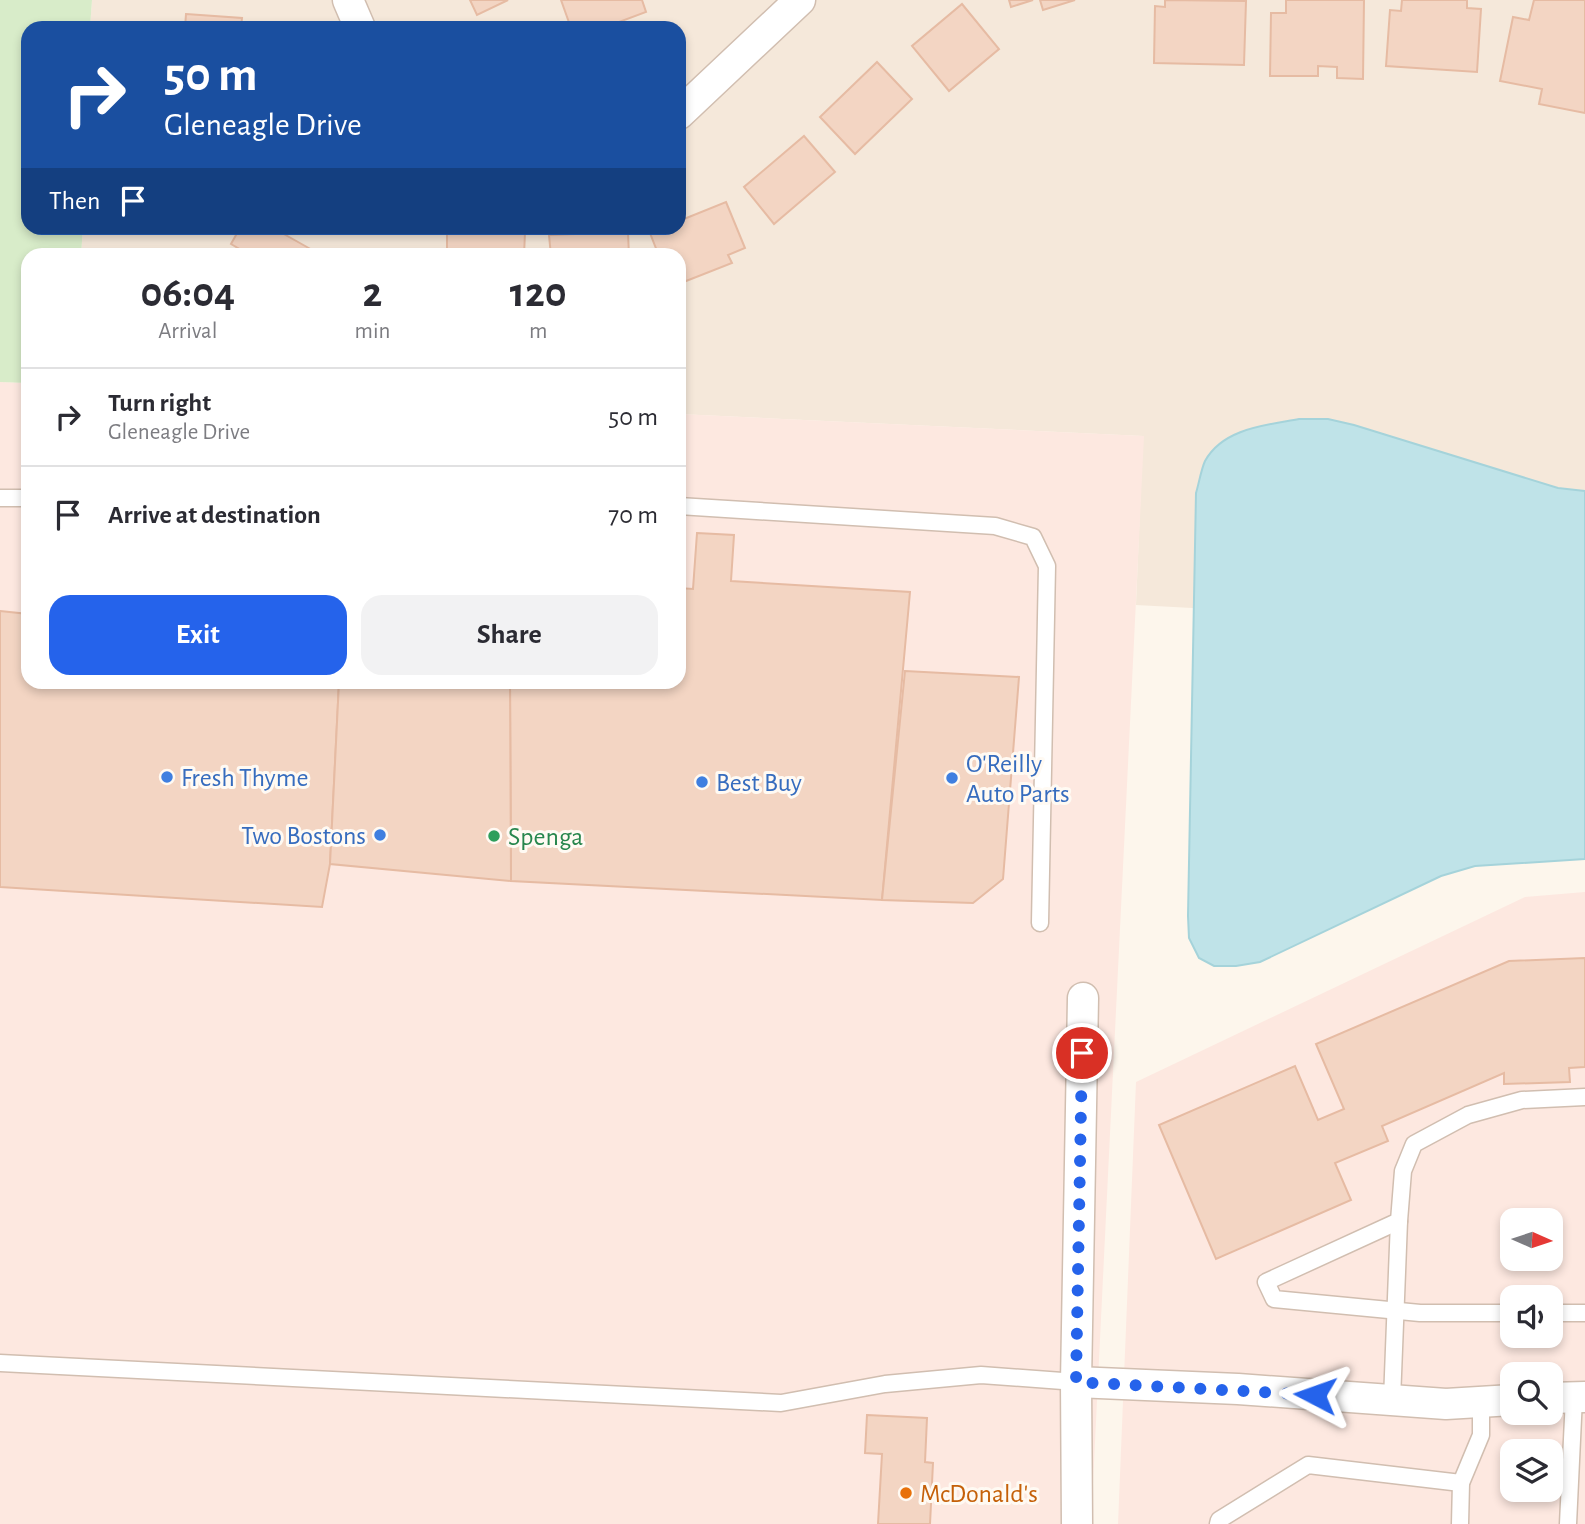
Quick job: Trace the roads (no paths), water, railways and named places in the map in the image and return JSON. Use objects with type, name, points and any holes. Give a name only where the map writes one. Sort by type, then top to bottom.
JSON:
[{"type":"street","points":[[348,0],[357,21]]},
{"type":"street","points":[[686,107],[800,0]]},
{"type":"street","points":[[1077,1524],[1076,1382],[1083,998]]},
{"type":"street","points":[[1076,1382],[1446,1404],[1500,1401]]},
{"type":"lane","points":[[0,498],[21,498]]},
{"type":"lane","points":[[686,506],[995,526],[1033,537],[1048,566],[1040,923]]},
{"type":"lane","points":[[1392,1400],[1403,1171],[1414,1144],[1468,1115],[1522,1100],[1585,1097]]},
{"type":"lane","points":[[1399,1221],[1266,1282],[1274,1299],[1396,1311],[1500,1313]]},
{"type":"lane","points":[[1563,1313],[1585,1313]]},
{"type":"lane","points":[[0,1363],[781,1403],[885,1384],[981,1375],[1076,1382]]},
{"type":"lane","points":[[1568,1524],[1570,1397]]},
{"type":"lane","points":[[1460,1524],[1461,1483],[1481,1435],[1481,1402]]},
{"type":"lane","points":[[1218,1524],[1219,1520],[1308,1465],[1461,1483]]},
{"type":"water","points":[[1299,419],[1328,419],[1354,425],[1558,488],[1585,491],[1585,859],[1475,866],[1441,876],[1260,962],[1214,966],[1199,958],[1189,938],[1188,916],[1196,493],[1205,461],[1223,441],[1260,426]]},
{"type":"place","name":"Fresh Thyme","points":[[167,777]]},
{"type":"place","name":"O'Reilly Auto Parts","points":[[952,778]]},
{"type":"place","name":"Best Buy","points":[[702,782]]},
{"type":"place","name":"Two Bostons","points":[[380,835]]},
{"type":"place","name":"Spenga","points":[[494,836]]},
{"type":"place","name":"McDonald's","points":[[906,1493]]}]
